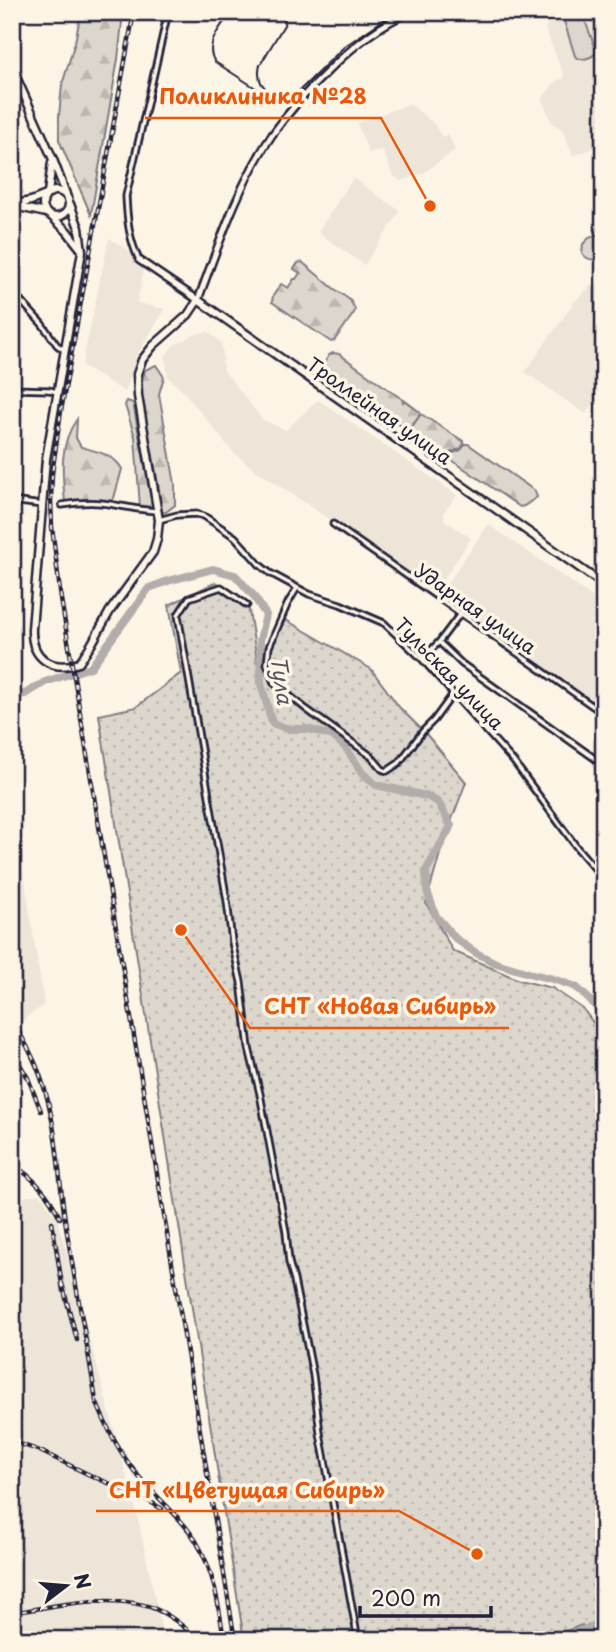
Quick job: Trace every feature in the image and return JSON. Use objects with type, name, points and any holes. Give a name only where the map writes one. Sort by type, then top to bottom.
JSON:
[{"type":"main road","points":[[12,68],[70,204],[79,228],[82,251],[46,459],[32,629],[32,643],[40,657],[50,663],[70,666],[79,663],[84,656],[110,611],[153,552],[157,539],[158,511],[138,396],[137,374],[142,360],[153,346],[188,314],[198,300],[233,207],[273,134],[319,79],[346,52],[397,17],[410,12]]},
{"type":"main road","points":[[52,157],[43,207],[82,251]]},
{"type":"main road","points":[[12,205],[31,201],[54,190],[66,194]]},
{"type":"main road","points":[[12,205],[57,217],[63,216],[70,204]]},
{"type":"main road","name":"Троллейная улица","points":[[139,260],[604,585]]},
{"type":"street","points":[[139,260],[132,246],[126,196],[168,12]]},
{"type":"street","points":[[12,291],[64,351]]},
{"type":"street","points":[[12,388],[57,393]]},
{"type":"street","points":[[12,501],[42,505]]},
{"type":"street","points":[[62,505],[99,503],[158,511]]},
{"type":"street","name":"Тульская улица","points":[[159,520],[177,515],[204,516],[235,537],[260,565],[297,588],[384,624],[422,659],[514,762],[578,849],[604,879]]},
{"type":"street","name":"Ударная улица","points":[[333,524],[604,714]]},
{"type":"street","points":[[247,605],[221,587],[189,598],[178,615],[232,942],[241,982],[249,1048],[313,1375],[320,1433],[358,1640]]},
{"type":"street","points":[[297,588],[269,647],[267,664],[274,683],[371,756],[382,769],[387,771],[399,763],[453,694]]},
{"type":"street","points":[[422,659],[460,614]]},
{"type":"street","points":[[439,642],[462,664],[604,765]]},
{"type":"shaded area","points":[[562,12],[604,12],[604,144],[573,156],[563,130],[552,123],[542,99],[556,81],[565,78],[545,28],[553,16]]},
{"type":"shaded area","points":[[410,104],[434,124],[442,137],[448,134],[455,150],[422,174],[401,181],[394,177],[382,149],[369,153],[357,123]]},
{"type":"shaded area","points":[[353,178],[399,213],[364,265],[318,232]]},
{"type":"shaded area","points":[[109,238],[145,264],[137,303],[165,309],[139,352],[125,392],[82,366]]},
{"type":"shaded area","points":[[604,280],[604,394],[592,404],[586,414],[525,372],[575,301],[592,285]]},
{"type":"shaded area","points":[[209,332],[222,344],[223,370],[263,420],[286,430],[318,400],[457,495],[444,512],[444,520],[471,538],[436,591],[233,452],[185,393],[168,377],[165,356],[173,346],[195,334]]},
{"type":"shaded area","points":[[488,524],[604,605],[604,709],[439,596]]},
{"type":"shaded area","points":[[12,798],[44,1005],[12,1028]]},
{"type":"shaded area","points":[[40,1194],[57,1218],[137,1515],[164,1640],[12,1640],[12,1199]]},
{"type":"green space","points":[[81,12],[123,12],[118,59],[91,215],[59,140],[62,85]]},
{"type":"green space","points":[[582,13],[597,52],[583,59],[575,56],[564,21]]},
{"type":"green space","points":[[604,232],[604,257],[587,258],[582,253],[583,244],[589,238]]},
{"type":"green space","points":[[302,262],[350,300],[355,309],[334,341],[331,342],[272,302],[281,284],[288,288],[296,279],[300,273],[294,269]]},
{"type":"green space","points":[[339,354],[420,412],[408,431],[323,369],[329,355]]},
{"type":"green space","points":[[156,365],[164,377],[159,394],[175,484],[175,505],[161,513],[140,388],[145,370]]},
{"type":"green space","points":[[127,401],[133,403],[153,509],[140,507],[135,437],[125,405]]},
{"type":"green space","points":[[421,414],[464,444],[460,449],[444,455],[409,431]]},
{"type":"green space","points":[[77,419],[76,438],[81,447],[110,457],[122,469],[114,498],[108,503],[98,500],[65,502],[65,448],[71,428]]},
{"type":"green space","points":[[465,444],[535,491],[537,497],[520,507],[446,456],[461,450]]},
{"type":"green space","points":[[216,582],[248,604],[257,661],[286,620],[371,669],[400,708],[427,735],[466,782],[443,843],[426,903],[453,951],[519,980],[552,988],[583,1009],[602,1035],[604,1640],[591,1640],[582,1625],[563,1632],[556,1640],[244,1640],[99,715],[136,707],[181,673],[169,605]]},
{"type":"waterway","name":"Тула","points":[[12,696],[25,694],[45,682],[91,667],[149,588],[213,569],[235,575],[266,615],[260,640],[261,683],[272,723],[289,729],[308,729],[333,736],[346,748],[363,774],[376,785],[426,796],[438,802],[451,826],[426,871],[427,891],[436,916],[456,939],[476,953],[496,963],[576,987],[604,1018]]},
{"type":"waterway","points":[[567,1640],[573,1634],[604,1622]]},
{"type":"tram line","points":[[231,12],[212,43],[215,62],[279,100],[295,95],[345,46],[395,12]]},
{"type":"tram line","points":[[270,92],[260,81],[260,65],[284,25],[286,12]]},
{"type":"railway","points":[[134,12],[61,411],[52,474],[52,527],[61,599],[235,1640]]},
{"type":"railway","points":[[12,1020],[38,1070],[51,1114],[66,1226],[96,1401],[113,1438],[129,1464],[182,1523],[202,1552],[215,1589],[224,1640]]},
{"type":"railway","points":[[12,1051],[28,1078],[41,1111]]},
{"type":"railway","points":[[12,1164],[40,1188],[60,1218]]},
{"type":"railway","points":[[52,1222],[63,1291]]},
{"type":"railway","points":[[62,1283],[77,1340]]},
{"type":"railway","points":[[12,1441],[144,1498],[162,1509]]},
{"type":"railway","points":[[12,1613],[95,1601],[128,1602],[151,1607],[166,1614],[198,1640]]},
{"type":"place","name":"Поликлиника №28","points":[[430,206]]},
{"type":"place","name":"СНТ «Новая Сибирь»","points":[[181,930]]},
{"type":"place","name":"СНТ «Цветущая Сибирь»","points":[[477,1554]]}]
